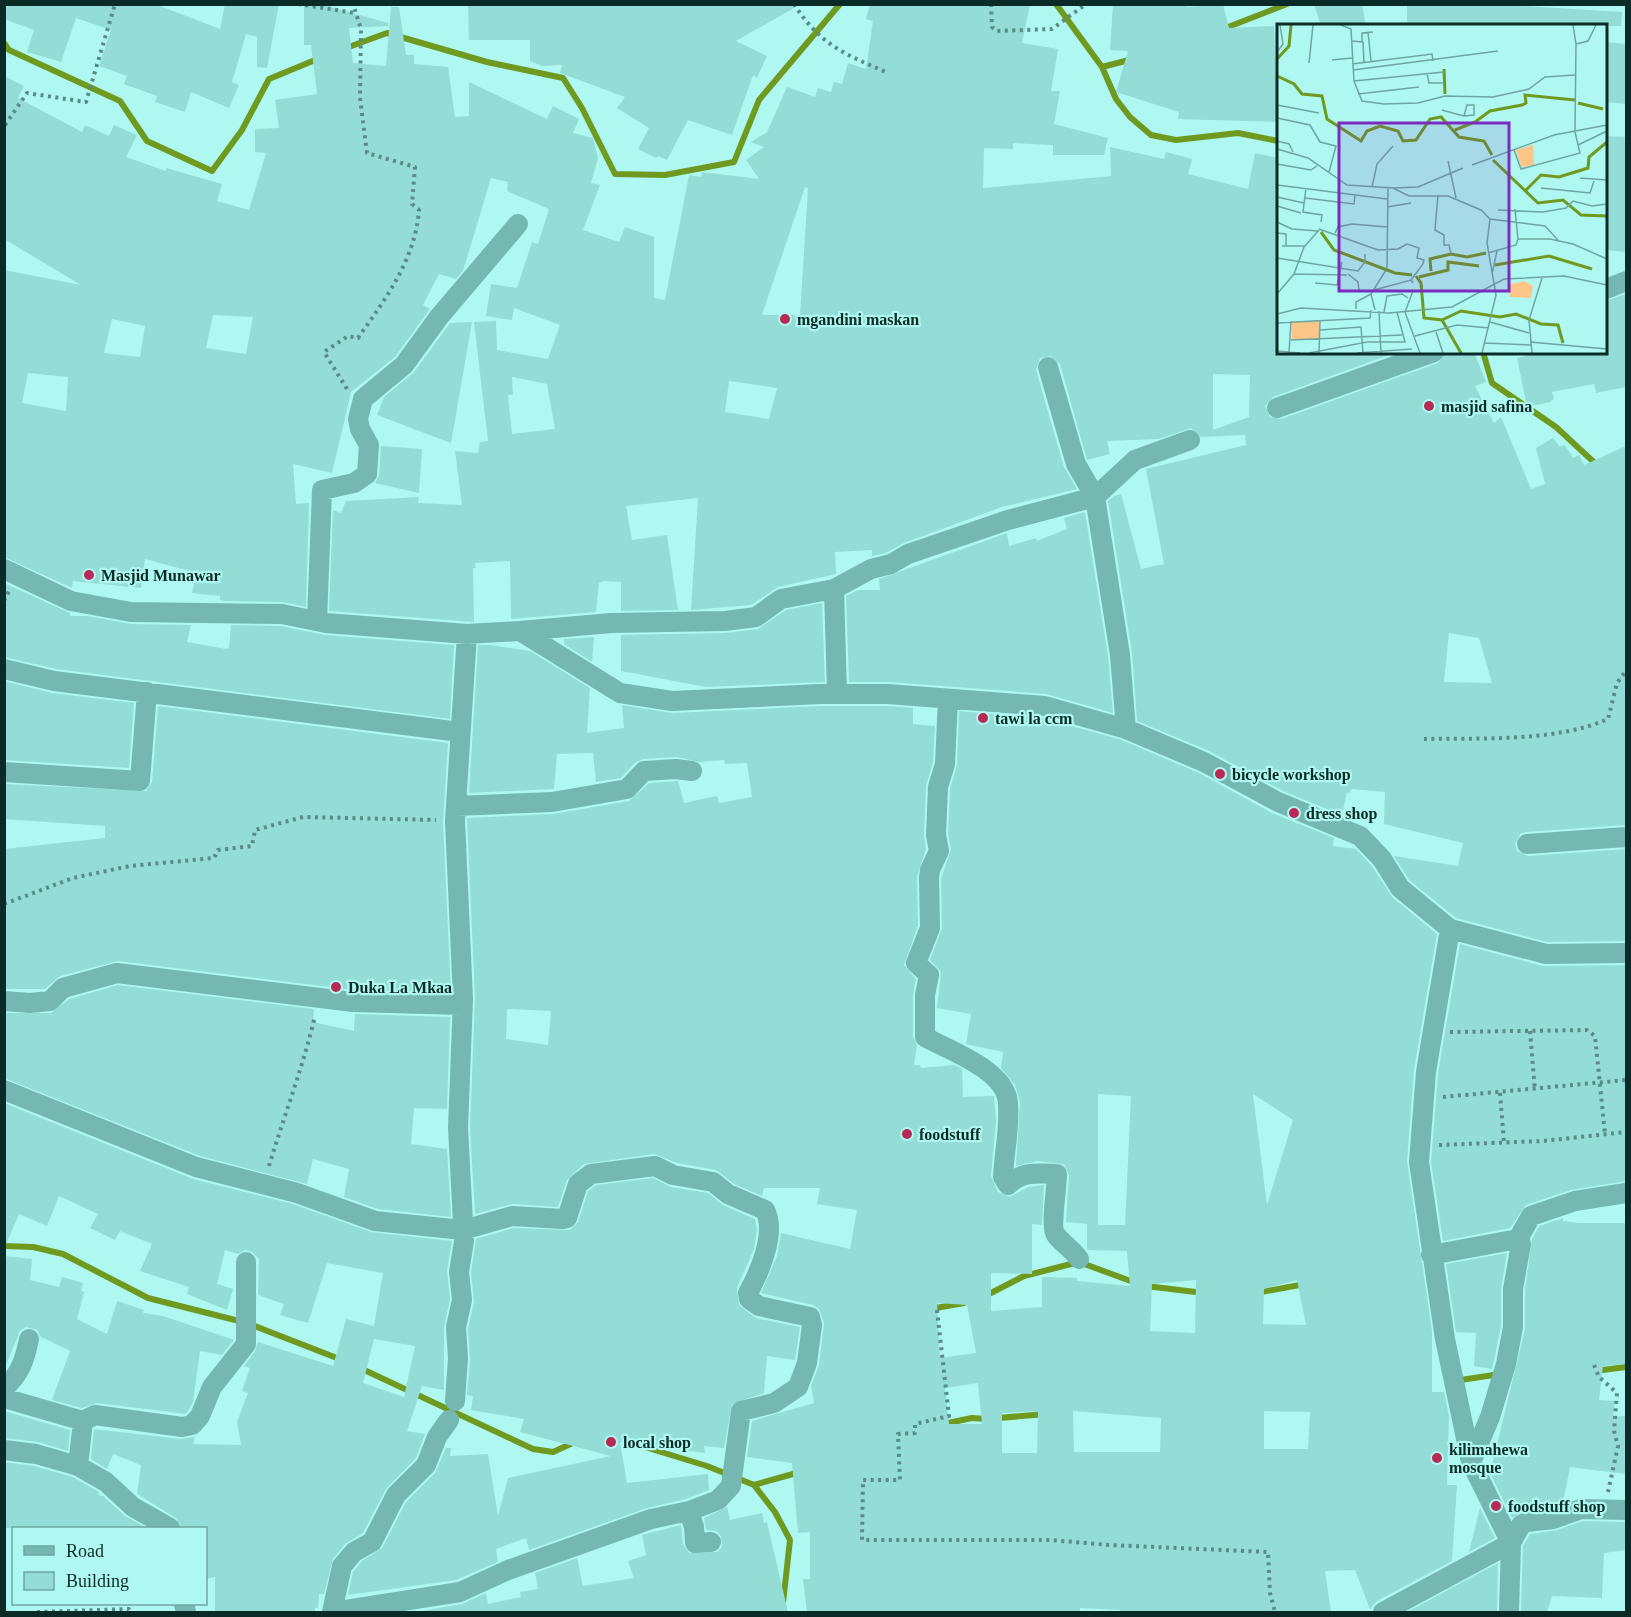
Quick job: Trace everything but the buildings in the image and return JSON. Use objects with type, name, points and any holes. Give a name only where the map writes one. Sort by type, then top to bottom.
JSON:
[{"type":"street","points":[[317,621],[322,490],[362,480],[369,465],[369,445],[357,419],[363,399],[404,365],[439,317],[518,225]]},
{"type":"street","points":[[1607,288],[1626,281]]},
{"type":"street","points":[[1277,408],[1428,354]]},
{"type":"street","points":[[1048,366],[1076,464],[1095,497],[1120,656],[1126,729]]},
{"type":"street","points":[[4,569],[71,601],[131,612],[259,612],[317,621],[467,634],[611,623],[725,621],[756,618],[782,598],[834,589],[871,569],[891,564],[908,554],[1008,520],[1095,497],[1135,460],[1190,440]]},
{"type":"street","points":[[834,589],[837,694]]},
{"type":"street","points":[[520,631],[620,693],[672,702],[837,694],[888,694],[1045,706],[1126,729],[1204,762],[1278,802],[1360,836],[1382,859],[1400,888],[1450,929],[1546,954],[1626,953]]},
{"type":"street","points":[[4,1090],[196,1167],[297,1192],[375,1221],[463,1230],[512,1216],[563,1219],[567,1218],[578,1184],[591,1174],[656,1166],[673,1175],[713,1182],[728,1194],[765,1210],[768,1218],[765,1258],[748,1293],[749,1299],[759,1306],[810,1317],[812,1325],[807,1363],[798,1387],[774,1403],[741,1410],[732,1476],[718,1500],[688,1511],[651,1520],[508,1570],[460,1592],[333,1612],[342,1566],[354,1552],[372,1542],[396,1495],[426,1465],[437,1437],[452,1411],[458,1359],[456,1327],[462,1300],[459,1272],[463,1230],[458,1128],[462,1005],[455,814],[467,634]]},
{"type":"street","points":[[4,669],[54,681],[460,732]]},
{"type":"street","points":[[4,772],[140,781],[147,692]]},
{"type":"street","points":[[948,699],[945,764],[938,787],[936,835],[939,851],[930,870],[929,878],[930,928],[916,963],[929,975],[925,1037],[983,1067],[1003,1085],[1008,1100],[1003,1178],[1008,1185],[1014,1179],[1030,1173],[1057,1174],[1056,1203],[1052,1221],[1054,1233],[1079,1259]]},
{"type":"street","points":[[455,814],[552,802],[627,789],[644,771],[692,771]]},
{"type":"street","points":[[1527,844],[1626,837]]},
{"type":"street","points":[[1450,929],[1432,1033],[1419,1162],[1445,1340],[1471,1462],[1511,1543]]},
{"type":"street","points":[[4,1000],[30,1004],[50,1001],[63,988],[117,973],[352,1002],[462,1005]]},
{"type":"street","points":[[1431,1256],[1518,1239],[1531,1216],[1575,1201],[1626,1193]]},
{"type":"street","points":[[1471,1462],[1490,1417],[1498,1384],[1506,1364],[1513,1327],[1512,1289],[1521,1244],[1518,1239]]},
{"type":"street","points":[[4,1398],[83,1421],[95,1415],[182,1427],[192,1425],[200,1416],[212,1387],[246,1344],[246,1262]]},
{"type":"street","points":[[4,1388],[14,1380],[24,1361],[29,1340]]},
{"type":"street","points":[[78,1466],[83,1421]]},
{"type":"street","points":[[4,1450],[36,1454],[78,1466],[106,1482],[133,1507],[168,1527]]},
{"type":"street","points":[[1509,1612],[1511,1543],[1521,1525],[1527,1522],[1553,1519],[1581,1509],[1617,1510]]},
{"type":"street","points":[[688,1511],[694,1527],[695,1543],[711,1542]]},
{"type":"street","points":[[1383,1612],[1511,1543]]},
{"type":"path","points":[[5,125],[27,93],[86,102],[92,74],[115,4]]},
{"type":"path","points":[[298,4],[355,13]]},
{"type":"path","points":[[353,4],[361,29],[360,98],[367,153],[415,167],[412,204],[419,210],[410,257],[399,278],[357,338],[348,336],[324,352],[359,407]]},
{"type":"path","points":[[794,4],[803,18],[835,50],[888,73]]},
{"type":"path","points":[[991,4],[992,27],[996,31],[1052,29],[1086,4]]},
{"type":"path","points":[[1424,740],[1545,733],[1596,724],[1608,719],[1617,683],[1626,670]]},
{"type":"path","points":[[4,904],[73,878],[129,866],[214,858],[218,850],[252,846],[255,830],[303,817],[330,816],[354,820],[455,814]]},
{"type":"path","points":[[263,1184],[287,1102],[304,1065],[320,997]]},
{"type":"path","points":[[1530,1031],[1535,1090]]},
{"type":"path","points":[[1432,1033],[1592,1032],[1595,1036],[1602,1083],[1605,1134]]},
{"type":"path","points":[[1424,1098],[1535,1090],[1626,1080]]},
{"type":"path","points":[[1500,1093],[1504,1142]]},
{"type":"path","points":[[1420,1146],[1626,1132]]},
{"type":"path","points":[[937,1310],[949,1416],[915,1424],[915,1433],[898,1434],[900,1480],[863,1480],[862,1540],[1050,1540],[1268,1552],[1270,1593],[1275,1612]]},
{"type":"path","points":[[1594,1365],[1599,1377],[1617,1393],[1614,1431],[1618,1446],[1609,1487],[1617,1510]]},
{"type":"path","points":[[37,1612],[129,1609],[130,1612]]},
{"type":"waterway","points":[[346,48],[387,33],[487,62],[563,78],[582,108],[615,174],[665,175],[734,162],[759,100],[840,4]]},
{"type":"waterway","points":[[1056,4],[1102,67],[1116,99],[1130,117],[1151,135],[1176,140],[1238,133],[1277,141]]},
{"type":"waterway","points":[[1223,29],[1287,4]]},
{"type":"waterway","points":[[4,43],[9,50],[120,101],[147,141],[212,171],[242,130],[269,79],[320,58]]},
{"type":"waterway","points":[[1102,67],[1133,59]]},
{"type":"waterway","points":[[1484,354],[1492,383],[1556,427],[1598,466]]},
{"type":"waterway","points":[[4,1246],[33,1247],[63,1254],[148,1298],[247,1323],[342,1360]]},
{"type":"waterway","points":[[985,1296],[1024,1276],[1079,1262],[1136,1283]]},
{"type":"waterway","points":[[1256,1293],[1305,1284]]},
{"type":"waterway","points":[[1146,1286],[1204,1293]]},
{"type":"waterway","points":[[930,1309],[964,1303]]},
{"type":"waterway","points":[[1595,1371],[1626,1367]]},
{"type":"waterway","points":[[360,1368],[533,1449],[553,1452],[575,1442]]},
{"type":"waterway","points":[[1461,1380],[1500,1374]]},
{"type":"waterway","points":[[943,1424],[972,1418],[987,1419],[1046,1414]]},
{"type":"waterway","points":[[625,1441],[707,1466],[754,1485],[775,1512],[790,1540],[782,1612]]},
{"type":"waterway","points":[[754,1485],[800,1472]]},
{"type":"place","name":"mgandini maskan","points":[[785,319]]},
{"type":"place","name":"masjid safina","points":[[1429,406]]},
{"type":"place","name":"Masjid Munawar","points":[[89,575]]},
{"type":"place","name":"tawi la ccm","points":[[983,718]]},
{"type":"place","name":"bicycle workshop","points":[[1220,774]]},
{"type":"place","name":"dress shop","points":[[1294,813]]},
{"type":"place","name":"Duka La Mkaa","points":[[336,987]]},
{"type":"place","name":"foodstuff","points":[[907,1134]]},
{"type":"place","name":"local shop","points":[[611,1442]]},
{"type":"place","name":"kilimahewa mosque","points":[[1437,1458]]},
{"type":"place","name":"foodstuff shop","points":[[1496,1506]]}]
